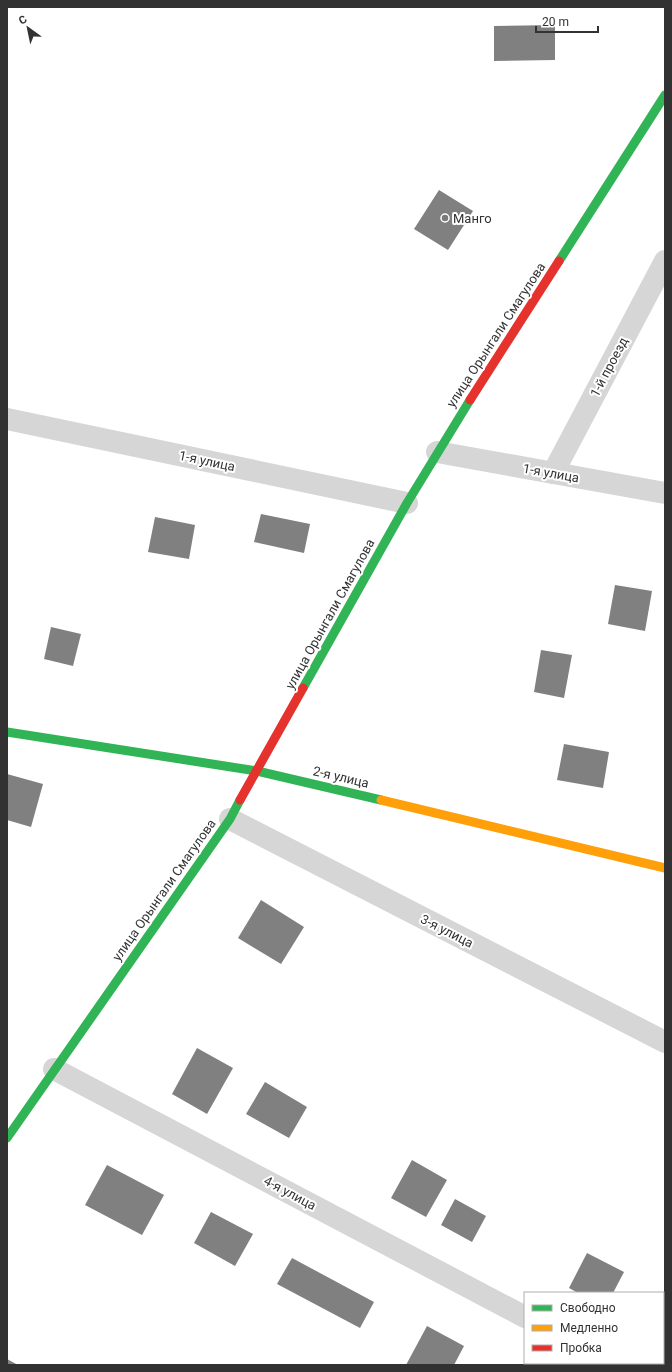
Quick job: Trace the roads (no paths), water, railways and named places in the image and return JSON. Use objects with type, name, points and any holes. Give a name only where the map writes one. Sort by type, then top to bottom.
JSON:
[{"type":"main road","name":"улица Орынгали Смагулова","points":[[7,1138],[230,820],[407,502],[437,452],[665,95]]},
{"type":"main road","name":"2-я улица","points":[[7,732],[257,770],[665,868]]},
{"type":"street","name":"1-й проезд","points":[[553,473],[665,261]]},
{"type":"street","name":"1-я улица","points":[[7,419],[407,502]]},
{"type":"street","name":"1-я улица","points":[[437,452],[665,494]]},
{"type":"street","name":"3-я улица","points":[[230,820],[665,1042]]},
{"type":"street","name":"4-я улица","points":[[54,1069],[524,1316]]},
{"type":"place","name":"Манго","points":[[445,218]]}]
